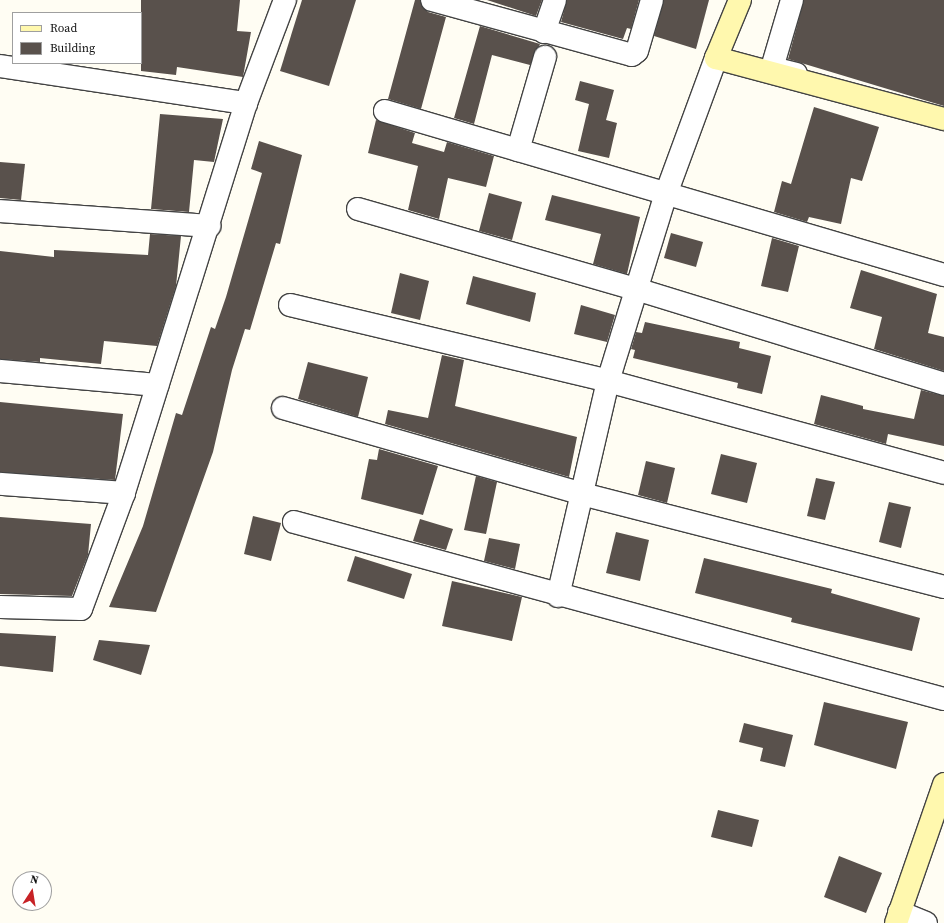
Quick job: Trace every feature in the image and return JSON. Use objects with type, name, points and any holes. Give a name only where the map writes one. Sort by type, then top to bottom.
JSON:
[{"type":"street","points":[[0,607],[81,610],[124,493],[157,385],[209,226],[246,103],[285,0]]},
{"type":"street","points":[[432,0],[454,2],[544,32],[632,55],[637,50],[652,0]]},
{"type":"street","points":[[544,32],[555,0]]},
{"type":"street","points":[[558,596],[608,381],[636,289],[666,194],[716,58],[740,0]]},
{"type":"street","points":[[792,0],[772,68],[944,112]]},
{"type":"street","points":[[518,150],[545,57]]},
{"type":"street","points":[[716,58],[944,119]]},
{"type":"street","points":[[0,66],[246,103]]},
{"type":"street","points":[[385,111],[944,275]]},
{"type":"street","points":[[358,209],[636,289],[944,384]]},
{"type":"street","points":[[0,211],[209,226]]},
{"type":"street","points":[[290,305],[608,381],[944,473]]},
{"type":"street","points":[[0,371],[157,385]]},
{"type":"street","points":[[283,408],[582,494],[944,587]]},
{"type":"street","points":[[0,484],[124,493]]},
{"type":"street","points":[[294,522],[558,596],[944,699]]},
{"type":"street","points":[[926,923],[897,918],[942,796]]},
{"type":"building","points":[[141,0],[240,0],[237,31],[251,32],[243,77],[177,67],[176,75],[141,71]]},
{"type":"building","points":[[302,0],[356,0],[329,86],[280,71]]},
{"type":"building","points":[[415,0],[420,0],[428,12],[446,17],[421,109],[388,99]]},
{"type":"building","points":[[487,0],[542,0],[536,16]]},
{"type":"building","points":[[567,0],[639,0],[631,29],[627,28],[623,39],[561,22]]},
{"type":"building","points":[[664,0],[709,0],[696,49],[654,36]]},
{"type":"building","points":[[804,0],[944,0],[944,106],[788,59]]},
{"type":"building","points":[[480,26],[540,44],[530,65],[492,55],[474,124],[454,118]]},
{"type":"building","points":[[580,81],[614,90],[606,120],[617,123],[609,158],[578,151],[589,104],[575,100]]},
{"type":"building","points":[[814,107],[879,127],[862,181],[851,178],[841,224],[809,217],[807,222],[774,212],[782,181],[791,184]]},
{"type":"building","points":[[160,114],[223,119],[214,162],[194,160],[189,212],[151,209]]},
{"type":"building","points":[[376,120],[415,133],[412,143],[444,152],[447,142],[494,156],[486,187],[448,178],[439,219],[408,210],[418,166],[368,153]]},
{"type":"building","points":[[259,141],[302,155],[280,244],[276,243],[250,330],[245,329],[232,370],[213,452],[156,612],[109,607],[143,526],[176,413],[182,415],[211,327],[215,329],[226,297],[262,173],[251,169]]},
{"type":"building","points":[[0,162],[25,164],[21,200],[0,198]]},
{"type":"building","points":[[489,193],[522,202],[512,240],[479,231]]},
{"type":"building","points":[[552,195],[640,217],[627,274],[593,264],[601,234],[545,220]]},
{"type":"building","points":[[671,233],[703,242],[696,267],[664,258]]},
{"type":"building","points":[[150,234],[181,236],[176,286],[157,346],[104,341],[101,364],[40,358],[40,362],[0,359],[0,251],[54,257],[54,250],[148,255]]},
{"type":"building","points":[[772,238],[799,246],[788,292],[761,286]]},
{"type":"building","points":[[861,270],[937,294],[928,333],[944,337],[944,371],[874,349],[882,317],[850,308]]},
{"type":"building","points":[[400,273],[429,281],[420,320],[391,313]]},
{"type":"building","points":[[473,276],[536,293],[530,322],[466,304]]},
{"type":"building","points":[[581,305],[615,315],[607,342],[574,334]]},
{"type":"building","points":[[645,322],[740,342],[739,348],[771,356],[762,394],[737,388],[738,383],[633,358],[635,350],[631,349],[636,332],[642,333]]},
{"type":"building","points":[[442,355],[464,360],[455,406],[577,437],[569,477],[385,424],[388,410],[428,418]]},
{"type":"building","points":[[308,362],[368,377],[358,417],[298,399]]},
{"type":"building","points":[[921,390],[944,396],[944,446],[888,434],[886,444],[814,424],[821,395],[863,406],[863,409],[914,419]]},
{"type":"building","points":[[0,402],[123,414],[115,480],[0,472]]},
{"type":"building","points":[[379,449],[438,466],[423,515],[361,499],[369,459],[377,460]]},
{"type":"building","points":[[721,454],[757,463],[747,503],[711,494]]},
{"type":"building","points":[[646,461],[675,468],[667,503],[638,495]]},
{"type":"building","points":[[476,476],[497,482],[486,534],[464,530]]},
{"type":"building","points":[[816,478],[835,482],[825,520],[807,516]]},
{"type":"building","points":[[889,502],[911,507],[901,548],[879,542]]},
{"type":"building","points":[[253,516],[281,523],[271,561],[244,554]]},
{"type":"building","points":[[0,517],[91,524],[88,555],[72,596],[0,594]]},
{"type":"building","points":[[420,519],[453,529],[446,550],[413,541]]},
{"type":"building","points":[[616,532],[649,540],[640,581],[606,573]]},
{"type":"building","points":[[489,538],[520,544],[515,569],[484,561]]},
{"type":"building","points":[[355,556],[412,574],[404,599],[347,581]]},
{"type":"building","points":[[704,558],[832,589],[831,593],[920,618],[912,651],[791,622],[792,618],[695,593]]},
{"type":"building","points":[[452,581],[522,597],[512,641],[442,626]]},
{"type":"building","points":[[0,633],[56,636],[53,672],[0,666]]},
{"type":"building","points":[[99,640],[150,645],[141,675],[93,660]]},
{"type":"building","points":[[824,702],[908,722],[896,769],[814,745]]},
{"type":"building","points":[[744,723],[793,735],[785,767],[760,761],[763,748],[739,742]]},
{"type":"building","points":[[718,810],[759,820],[752,847],[711,837]]},
{"type":"building","points":[[839,856],[882,873],[866,913],[824,897]]}]
